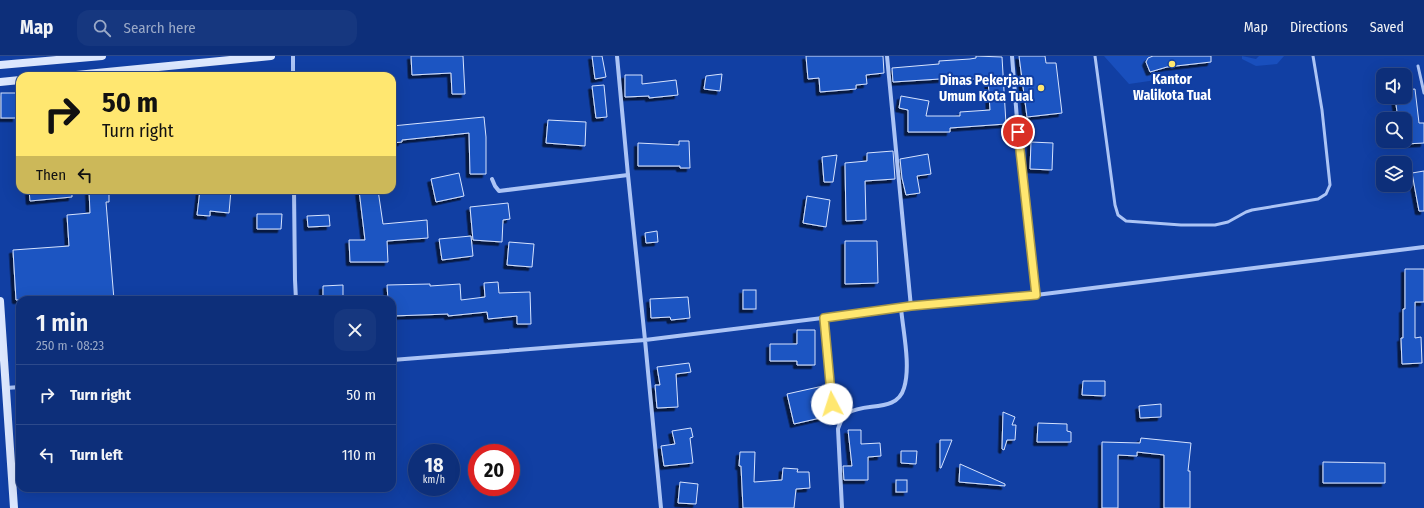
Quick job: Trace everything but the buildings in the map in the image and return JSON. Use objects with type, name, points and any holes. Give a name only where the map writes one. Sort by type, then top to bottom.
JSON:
[{"type":"main road","points":[[0,65],[102,56]]},
{"type":"main road","points":[[107,72],[271,56]]},
{"type":"main road","points":[[0,82],[16,80]]},
{"type":"main road","points":[[0,302],[6,388],[4,410],[14,508]]},
{"type":"street","points":[[293,56],[293,72]]},
{"type":"street","points":[[617,56],[661,508]]},
{"type":"street","points":[[887,56],[911,306]]},
{"type":"street","points":[[1012,56],[1018,132],[1036,295]]},
{"type":"street","points":[[492,179],[494,186],[499,190],[628,175]]},
{"type":"street","points":[[294,194],[296,296]]},
{"type":"street","points":[[396,360],[645,340],[911,306],[1036,295],[1424,247]]},
{"type":"street","points":[[842,508],[838,429],[842,419],[847,413],[892,402],[901,396],[904,388],[907,363],[901,308]]},
{"type":"street","points":[[6,388],[16,387]]},
{"type":"lane","points":[[1095,56],[1115,205],[1118,215],[1126,221],[1188,225],[1222,224],[1246,212],[1318,199],[1326,194],[1330,185],[1322,110],[1313,56]]},
{"type":"lane","points":[[1418,66],[1424,93]]},
{"type":"lane","points":[[824,318],[832,404],[836,415],[842,419]]},
{"type":"shaded area","points":[[1104,56],[1152,56],[1148,58],[1146,62],[1149,69],[1162,68],[1156,80],[1129,84]]},
{"type":"shaded area","points":[[1242,56],[1256,59],[1259,56],[1284,56],[1277,64],[1256,66],[1242,59]]},
{"type":"place","name":"Kantor Walikota Tual","points":[[1172,64]]},
{"type":"place","name":"Dinas Pekerjaan Umum Kota Tual","points":[[1041,88]]},
{"type":"route","points":[[832,404],[824,318],[911,306],[1036,295],[1018,132]]}]
